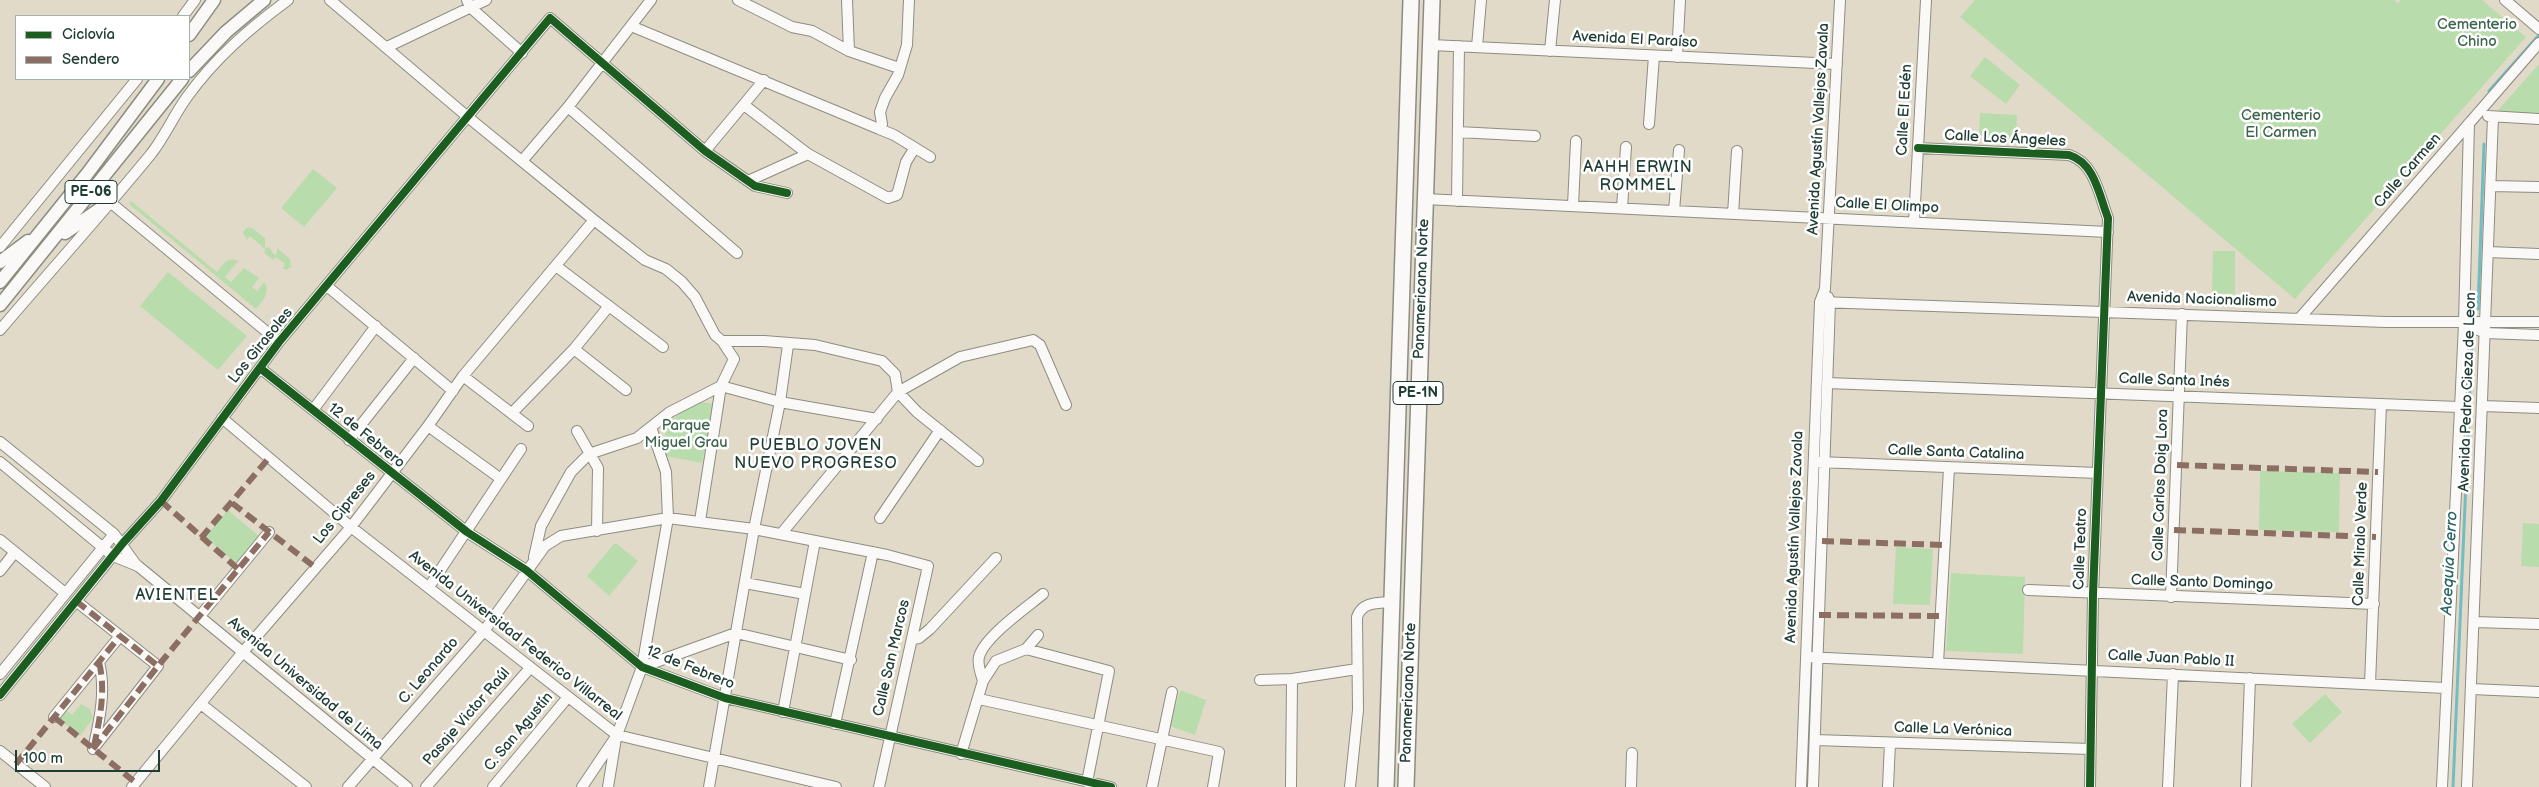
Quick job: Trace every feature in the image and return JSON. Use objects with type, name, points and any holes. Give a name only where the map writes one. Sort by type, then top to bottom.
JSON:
[{"type":"highway","name":"Panamericana Norte","points":[[1386,787],[1410,0]]},
{"type":"highway","name":"Panamericana Norte","points":[[1406,787],[1432,0]]},
{"type":"main road","points":[[190,34],[214,0]]},
{"type":"main road","points":[[190,70],[226,32],[264,0]]},
{"type":"main road","name":"PE-06","points":[[0,282],[93,166],[157,80]]},
{"type":"main road","name":"PE-06","points":[[0,305],[181,80]]},
{"type":"main road","points":[[40,255],[74,225],[110,202]]},
{"type":"main road","points":[[0,262],[36,236]]},
{"type":"main road","points":[[0,313],[23,277]]},
{"type":"street","points":[[184,15],[195,0]]},
{"type":"street","points":[[0,330],[156,147],[186,97],[217,61],[257,23],[288,0]]},
{"type":"street","points":[[330,0],[522,162],[645,260],[666,269],[682,282],[695,297],[715,335],[722,341],[734,359],[721,386],[700,521]]},
{"type":"street","points":[[386,47],[469,3],[486,0]]},
{"type":"street","points":[[522,162],[568,107],[651,0]]},
{"type":"street","points":[[847,0],[849,50]]},
{"type":"street","points":[[879,129],[882,124],[880,112],[907,45],[909,0]]},
{"type":"street","points":[[1477,47],[1481,0]]},
{"type":"street","points":[[1550,51],[1555,0]]},
{"type":"street","points":[[1677,57],[1680,0]]},
{"type":"street","name":"Avenida Agustín Vallejos Zavala","points":[[1813,787],[1827,383],[1825,289],[1840,0]]},
{"type":"street","name":"Calle El Edén","points":[[1914,222],[1926,0]]},
{"type":"street","points":[[2505,0],[2539,29]]},
{"type":"street","points":[[737,1],[792,27],[812,31],[849,50],[899,68]]},
{"type":"street","points":[[469,3],[522,53]]},
{"type":"street","name":"Los Girasoles","points":[[0,695],[123,543],[161,501],[279,342],[328,287],[550,18],[603,62]]},
{"type":"street","points":[[631,26],[879,129],[906,141],[914,149],[930,157]]},
{"type":"street","name":"Calle Carmen","points":[[2299,318],[2539,43]]},
{"type":"street","name":"Avenida El Paraíso","points":[[1431,45],[1837,64]]},
{"type":"street","points":[[1457,200],[1460,46]]},
{"type":"street","points":[[1650,124],[1654,56]]},
{"type":"street","points":[[603,62],[705,151],[755,186],[787,193]]},
{"type":"street","points":[[0,247],[136,80]]},
{"type":"street","points":[[705,151],[764,80]]},
{"type":"street","points":[[744,105],[808,154],[884,197],[892,198],[897,195],[906,162],[914,149]]},
{"type":"street","points":[[568,107],[736,253]]},
{"type":"street","points":[[2478,114],[2493,117],[2539,119]]},
{"type":"street","name":"Avenida Pedro Cieza de Leon","points":[[2468,787],[2493,117]]},
{"type":"street","name":"Avenida Pedro Cieza de Leon","points":[[2442,787],[2464,324],[2469,123]]},
{"type":"street","points":[[1458,132],[1535,136]]},
{"type":"street","points":[[1573,206],[1576,141]]},
{"type":"street","points":[[1622,208],[1626,147]]},
{"type":"street","name":"Calle Los Ángeles","points":[[1918,148],[2069,155],[2086,163],[2108,218],[2105,312]]},
{"type":"street","points":[[1674,211],[1679,150]]},
{"type":"street","points":[[1733,214],[1737,152]]},
{"type":"street","points":[[748,181],[808,154]]},
{"type":"street","points":[[2491,186],[2539,187]]},
{"type":"street","name":"Calle El Olimpo","points":[[1425,199],[2108,232]]},
{"type":"street","points":[[110,202],[279,342]]},
{"type":"street","name":"Los Cipreses","points":[[132,787],[243,652],[351,527],[392,475],[463,376],[594,220]]},
{"type":"street","points":[[2488,252],[2539,254]]},
{"type":"street","points":[[556,266],[663,347]]},
{"type":"street","points":[[328,287],[453,391]]},
{"type":"street","name":"Avenida Agustín Vallejos Zavala","points":[[1800,787],[1813,461],[1825,302]]},
{"type":"street","name":"Avenida Nacionalismo","points":[[1825,302],[2464,324]]},
{"type":"street","points":[[512,413],[574,349],[609,306]]},
{"type":"street","name":"Calle Teatro","points":[[2090,787],[2093,594],[2105,312]]},
{"type":"street","name":"Calle Carlos Doig Lora","points":[[2171,597],[2182,314]]},
{"type":"street","points":[[2464,324],[2485,320],[2539,322]]},
{"type":"street","points":[[2464,324],[2485,332],[2539,335]]},
{"type":"street","points":[[312,410],[376,326]]},
{"type":"street","points":[[781,534],[898,392],[960,357],[1033,340],[1040,345],[1066,405]]},
{"type":"street","points":[[722,341],[764,341],[788,345],[815,345],[882,361],[896,374],[898,392],[917,412],[978,461]]},
{"type":"street","points":[[709,787],[754,529],[780,402],[788,345]]},
{"type":"street","points":[[574,349],[626,390]]},
{"type":"street","points":[[349,440],[414,358]]},
{"type":"street","name":"12 de Febrero","points":[[260,368],[392,475],[467,532],[526,570],[642,666],[725,698],[961,754],[1111,787]]},
{"type":"street","points":[[463,376],[528,426]]},
{"type":"street","name":"Calle Santa Inés","points":[[1827,383],[2459,407]]},
{"type":"street","points":[[533,561],[542,526],[571,472],[589,454],[637,438],[670,412],[721,386],[780,402],[876,419]]},
{"type":"street","name":"Calle Miralo Verde","points":[[2370,684],[2381,404]]},
{"type":"street","points":[[2483,406],[2539,408]]},
{"type":"street","name":"Avenida Universidad Federico Villarreal","points":[[222,418],[351,527],[617,735],[714,760],[836,787]]},
{"type":"street","points":[[428,426],[501,479]]},
{"type":"street","points":[[608,787],[617,735],[642,666],[668,518],[666,472],[651,427]]},
{"type":"street","points":[[880,518],[940,430]]},
{"type":"street","points":[[577,431],[598,468],[597,531]]},
{"type":"street","name":"Avenida Universidad de Lima","points":[[0,442],[114,534],[123,543],[138,566]]},
{"type":"street","points":[[429,587],[521,449]]},
{"type":"street","name":"Calle Santa Catalina","points":[[1813,461],[1824,463],[2098,473]]},
{"type":"street","name":"Avenida Universidad de Lima","points":[[0,462],[113,556],[138,566],[407,787]]},
{"type":"street","points":[[1938,663],[1949,468]]},
{"type":"street","name":"C. Leonardo","points":[[348,787],[484,631],[545,546],[561,536],[668,518],[754,529],[873,552],[928,566]]},
{"type":"street","points":[[200,616],[269,532]]},
{"type":"street","points":[[10,682],[0,674],[114,534]]},
{"type":"street","points":[[0,540],[65,593]]},
{"type":"street","points":[[784,712],[815,541]]},
{"type":"street","points":[[0,571],[15,552]]},
{"type":"street","points":[[835,724],[851,660],[873,552]]},
{"type":"street","points":[[912,639],[920,638],[930,629],[996,558]]},
{"type":"street","name":"Calle San Marcos","points":[[879,787],[928,566]]},
{"type":"street","points":[[745,583],[806,594]]},
{"type":"street","name":"Calle Santo Domingo","points":[[2028,590],[2374,604]]},
{"type":"street","points":[[983,680],[978,659],[982,650],[1013,619],[1043,594]]},
{"type":"street","points":[[76,601],[158,666],[93,749],[100,718],[103,687],[99,662]]},
{"type":"street","points":[[1350,787],[1357,724],[1359,612],[1368,604],[1391,602]]},
{"type":"street","points":[[2475,622],[2539,624]]},
{"type":"street","points":[[642,666],[736,633],[851,660]]},
{"type":"street","points":[[961,754],[979,699],[983,680],[996,661],[1026,649],[1038,635]]},
{"type":"street","points":[[54,717],[120,636]]},
{"type":"street","points":[[1026,649],[1109,671],[1087,782]]},
{"type":"street","name":"Calle Juan Pablo II","points":[[1806,657],[2446,688]]},
{"type":"street","name":"Pasaje Victor Raúl","points":[[426,787],[530,668]]},
{"type":"street","points":[[1260,680],[1292,679],[1357,669]]},
{"type":"street","points":[[2168,787],[2173,674]]},
{"type":"street","points":[[2246,787],[2250,678]]},
{"type":"street","points":[[1291,787],[1292,679]]},
{"type":"street","points":[[2472,689],[2539,692]]},
{"type":"street","points":[[1152,787],[1172,692]]},
{"type":"street","name":"C. San Agustín","points":[[493,787],[568,697]]},
{"type":"street","points":[[979,699],[1219,752],[1213,787]]},
{"type":"street","points":[[200,704],[306,787]]},
{"type":"street","points":[[582,787],[617,735]]},
{"type":"street","name":"Calle La Verónica","points":[[1815,740],[2090,749]]},
{"type":"street","points":[[1888,787],[1890,743]]},
{"type":"street","points":[[0,751],[45,787]]},
{"type":"street","points":[[1631,787],[1632,753]]},
{"type":"green space","name":"Cementerio El Carmen","points":[[1975,0],[2394,0],[2398,3],[2401,0],[2482,0],[2526,37],[2295,299],[1960,17]]},
{"type":"green space","points":[[1985,57],[2020,85],[2006,104],[1970,76]]},
{"type":"green space","points":[[2539,64],[2539,115],[2499,113],[2499,109]]},
{"type":"green space","points":[[1980,113],[2017,115],[2016,138],[1979,136]]},
{"type":"green space","points":[[313,169],[337,188],[304,227],[281,208]]},
{"type":"green space","points":[[131,201],[217,272],[228,260],[238,261],[225,277],[231,282],[244,268],[259,278],[252,287],[257,291],[264,282],[267,290],[256,309],[129,204]]},
{"type":"green space","points":[[246,228],[252,228],[265,238],[265,248],[269,247],[274,255],[277,254],[277,248],[290,259],[291,267],[286,270],[283,268],[285,264],[276,257],[273,260],[264,253],[266,250],[250,236],[247,240],[243,233]]},
{"type":"green space","points":[[2213,251],[2235,251],[2235,294],[2212,293]]},
{"type":"green space","points":[[168,272],[247,336],[218,370],[140,306]]},
{"type":"green space","name":"Parque Miguel Grau","points":[[696,401],[714,404],[702,463],[666,456],[665,425]]},
{"type":"green space","points":[[2260,471],[2340,473],[2339,532],[2259,530]]},
{"type":"green space","points":[[228,510],[260,537],[237,564],[205,537]]},
{"type":"green space","points":[[2523,523],[2539,524],[2539,567],[2521,566]]},
{"type":"green space","points":[[614,544],[617,544],[638,561],[609,596],[587,576]]},
{"type":"green space","points":[[1896,547],[1933,549],[1930,605],[1893,604]]},
{"type":"green space","points":[[1951,573],[2025,577],[2023,654],[1946,651]]},
{"type":"green space","points":[[1180,690],[1206,700],[1195,735],[1170,726]]},
{"type":"green space","points":[[2325,694],[2342,712],[2310,743],[2292,724]]},
{"type":"green space","points":[[81,704],[90,709],[93,718],[80,736],[56,717],[63,708],[72,715]]},
{"type":"waterway","name":"Acequia Cerro","points":[[2489,91],[2539,35]]},
{"type":"waterway","name":"Acequia Cerro","points":[[2478,309],[2484,144]]},
{"type":"waterway","name":"Acequia Cerro","points":[[2453,787],[2472,340]]},
{"type":"marked path","points":[[201,538],[268,459]]},
{"type":"marked path","points":[[2177,465],[2378,472]]},
{"type":"marked path","points":[[161,501],[238,569]]},
{"type":"marked path","points":[[232,503],[316,568]]},
{"type":"marked path","points":[[2174,530],[2376,537]]},
{"type":"marked path","points":[[93,749],[158,666],[269,532]]},
{"type":"marked path","points":[[1822,541],[1945,545]]},
{"type":"marked path","points":[[76,601],[158,666]]},
{"type":"marked path","points":[[1819,615],[1941,616]]},
{"type":"marked path","points":[[16,764],[120,636]]},
{"type":"marked path","points":[[94,746],[102,694],[99,662]]},
{"type":"marked path","points":[[54,717],[136,783]]},
{"type":"cycle path","points":[[0,695],[123,543],[161,501],[279,342],[550,18],[705,151],[755,186],[787,193]]},
{"type":"cycle path","points":[[1918,148],[2069,155],[2078,159],[2090,172],[2099,190],[2108,218],[2093,594],[2090,787]]},
{"type":"cycle path","points":[[260,368],[467,532],[526,570],[642,667],[725,698],[1111,787]]},
{"type":"district","name":"AAHH ERWIN ROMMEL","points":[[1638,177]]},
{"type":"district","name":"PUEBLO JOVEN NUEVO PROGRESO","points":[[816,455]]},
{"type":"district","name":"AVIENTEL","points":[[177,596]]},
{"type":"park label","name":"Cementerio Chino","points":[[2477,34]]}]
